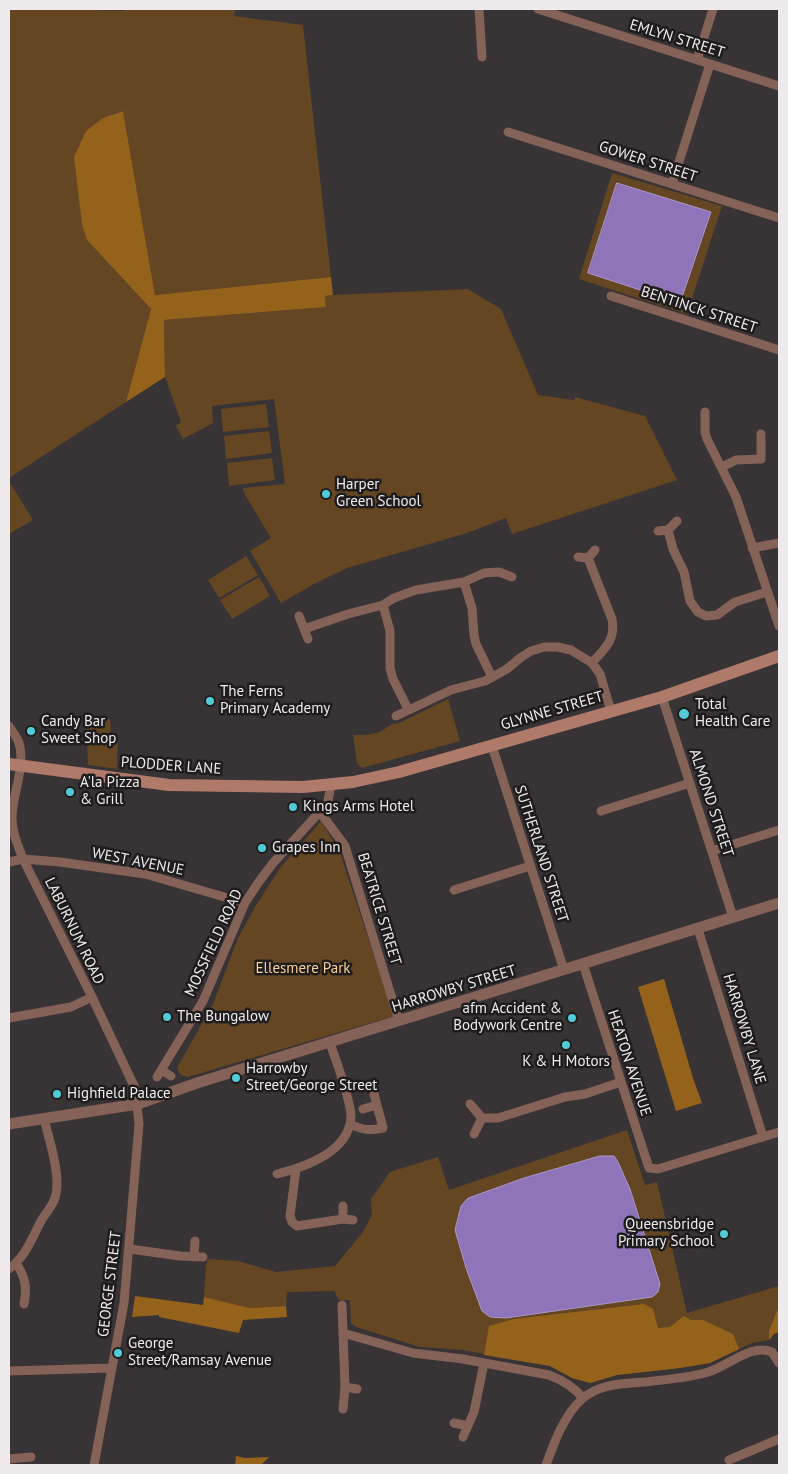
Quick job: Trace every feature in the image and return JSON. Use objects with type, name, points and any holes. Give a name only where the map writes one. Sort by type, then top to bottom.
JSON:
[{"type":"main road","name":"GLYNNE STREET","points":[[331,785],[399,772],[492,746],[662,697],[779,656]]},
{"type":"main road","name":"PLODDER LANE","points":[[14,764],[169,784],[261,787],[331,785]]},
{"type":"street","points":[[479,9],[482,57]]},
{"type":"street","name":"EMLYN STREET","points":[[538,9],[779,86]]},
{"type":"street","points":[[697,60],[713,9]]},
{"type":"street","points":[[672,184],[710,64]]},
{"type":"street","name":"GOWER STREET","points":[[508,132],[779,218]]},
{"type":"street","name":"BENTINCK STREET","points":[[611,296],[779,350]]},
{"type":"street","points":[[705,412],[707,439],[736,497],[779,626]]},
{"type":"street","points":[[722,467],[736,460],[761,459],[761,434]]},
{"type":"street","points":[[658,531],[668,530],[678,521]]},
{"type":"street","points":[[668,530],[684,572],[690,601],[698,612],[710,616],[717,615],[735,602],[767,592]]},
{"type":"street","points":[[752,548],[779,543]]},
{"type":"street","points":[[592,663],[609,643],[614,627],[583,558],[596,550]]},
{"type":"street","points":[[499,572],[500,562]]},
{"type":"street","points":[[304,629],[348,614],[383,605],[394,598],[416,590],[464,582],[484,573],[499,572],[512,577]]},
{"type":"street","points":[[464,582],[472,608],[476,644],[492,677]]},
{"type":"street","points":[[383,605],[390,631],[390,668],[408,709]]},
{"type":"street","points":[[299,616],[308,639]]},
{"type":"street","points":[[396,716],[451,690],[492,677],[507,669],[531,651],[544,647],[572,650],[592,663],[600,674],[611,711]]},
{"type":"street","name":"ALMOND STREET","points":[[662,697],[733,917]]},
{"type":"street","name":"LABURNUM ROAD","points":[[9,726],[19,743],[14,764],[12,816],[15,838],[23,859],[92,997],[134,1088],[138,1104]]},
{"type":"street","name":"SUTHERLAND STREET","points":[[492,746],[564,970]]},
{"type":"street","points":[[600,810],[690,782]]},
{"type":"street","name":"MOSSFIELD ROAD","points":[[171,1076],[159,1073],[203,1001],[245,903],[273,862],[320,812],[328,801],[331,785]]},
{"type":"street","points":[[613,806],[616,816]]},
{"type":"street","name":"BEATRICE STREET","points":[[320,812],[345,846],[400,1021]]},
{"type":"street","points":[[712,851],[779,830]]},
{"type":"street","name":"WEST AVENUE","points":[[9,862],[23,859],[60,862],[145,874],[245,903]]},
{"type":"street","points":[[454,890],[530,866]]},
{"type":"street","name":"HARROWBY STREET","points":[[9,1124],[138,1104],[197,1082],[779,903]]},
{"type":"street","name":"HARROWBY LANE","points":[[698,929],[763,1136]]},
{"type":"street","name":"HEATON AVENUE","points":[[583,964],[648,1165],[652,1169],[658,1169],[763,1136]]},
{"type":"street","points":[[9,1018],[71,1007],[92,997]]},
{"type":"street","points":[[277,1174],[312,1162],[334,1148],[342,1140],[350,1124],[349,1104],[330,1042]]},
{"type":"street","points":[[470,1104],[482,1118],[498,1118],[622,1082]]},
{"type":"street","points":[[350,1124],[369,1131],[383,1128],[374,1094]]},
{"type":"street","name":"GEORGE STREET","points":[[94,1465],[124,1304],[139,1124],[138,1104]]},
{"type":"street","points":[[363,1108],[377,1105]]},
{"type":"street","points":[[539,1105],[542,1115]]},
{"type":"street","points":[[24,1304],[29,1294],[24,1277],[13,1266],[29,1247],[42,1219],[52,1206],[56,1192],[56,1175],[44,1118]]},
{"type":"street","points":[[474,1134],[482,1118]]},
{"type":"street","points":[[763,1136],[779,1132]]},
{"type":"street","points":[[296,1169],[290,1216],[292,1222],[300,1225],[343,1219],[353,1220]]},
{"type":"street","points":[[343,1219],[344,1206]]},
{"type":"street","points":[[194,1256],[195,1241]]},
{"type":"street","points":[[130,1248],[204,1257]]},
{"type":"street","points":[[342,1305],[345,1388],[343,1409]]},
{"type":"street","points":[[343,1333],[413,1354],[454,1357],[549,1375],[558,1378],[576,1390],[583,1398]]},
{"type":"street","points":[[546,1465],[571,1412],[583,1398],[596,1390],[616,1384],[669,1379],[709,1372],[762,1349],[772,1352],[779,1363]]},
{"type":"street","points":[[463,1437],[478,1400],[484,1363]]},
{"type":"street","points":[[9,1371],[111,1368]]},
{"type":"street","points":[[345,1388],[358,1389]]},
{"type":"street","points":[[454,1424],[468,1426]]},
{"type":"street","points":[[729,1459],[779,1439]]},
{"type":"street","points":[[9,1459],[31,1457]]},
{"type":"green space","points":[[9,9],[123,11],[124,9],[235,9],[234,16],[303,25],[331,277],[155,295],[123,111],[103,118],[87,240],[151,309],[126,402],[9,478]]},
{"type":"green space","points":[[612,173],[722,206],[687,314],[579,279]]},
{"type":"green space","points":[[468,289],[501,309],[538,395],[574,400],[575,397],[645,416],[677,480],[512,534],[506,518],[467,533],[347,568],[281,603],[250,551],[271,538],[244,493],[243,488],[285,484],[274,399],[212,406],[213,423],[183,439],[176,426],[181,422],[165,377],[164,320],[326,307],[325,296],[333,295]]},
{"type":"green space","points":[[266,404],[269,427],[223,432],[221,409]]},
{"type":"green space","points":[[269,431],[272,453],[226,459],[224,436]]},
{"type":"green space","points":[[272,458],[275,480],[229,486],[227,463]]},
{"type":"green space","points":[[9,481],[33,520],[9,534]]},
{"type":"green space","points":[[246,556],[258,575],[219,598],[208,580]]},
{"type":"green space","points":[[259,577],[270,596],[232,619],[220,600]]},
{"type":"green space","points":[[448,699],[460,741],[362,768],[357,763],[353,735],[379,732]]},
{"type":"green space","points":[[86,717],[110,719],[111,734],[118,736],[117,769],[88,765]]},
{"type":"green space","name":"Ellesmere Park","points":[[321,821],[339,850],[394,1016],[188,1077],[182,1075],[178,1071],[178,1066],[213,1004],[238,938],[280,868]]},
{"type":"green space","points":[[627,1130],[645,1185],[657,1182],[687,1313],[779,1286],[779,1332],[774,1334],[769,1340],[752,1343],[710,1363],[617,1375],[590,1383],[572,1378],[550,1366],[462,1350],[420,1347],[356,1327],[351,1323],[350,1300],[339,1300],[334,1291],[287,1292],[286,1306],[250,1308],[204,1297],[208,1259],[238,1261],[276,1272],[335,1266],[363,1232],[372,1215],[371,1199],[390,1172],[438,1157],[449,1190]],"holes":[[[600,1156],[630,1189],[660,1284],[658,1292],[652,1297],[506,1318],[482,1311],[466,1268],[455,1230],[461,1206],[468,1197],[524,1178]]]},
{"type":"shaded area","points":[[123,111],[155,295],[331,277],[333,295],[325,296],[326,307],[164,320],[165,377],[126,402],[151,309],[87,240],[82,224],[74,157],[86,131],[103,118]]},
{"type":"shaded area","points":[[617,183],[711,212],[680,303],[588,273]]},
{"type":"shaded area","points":[[664,979],[702,1103],[676,1111],[638,987]]},
{"type":"shaded area","points":[[600,1156],[614,1156],[630,1189],[660,1284],[658,1292],[652,1297],[506,1318],[490,1317],[482,1311],[466,1268],[455,1230],[461,1206],[468,1198],[524,1178]]},
{"type":"shaded area","points":[[135,1296],[203,1305],[204,1297],[250,1308],[286,1306],[287,1317],[243,1320],[239,1333],[159,1317],[159,1315],[132,1317]]},
{"type":"shaded area","points":[[644,1304],[653,1309],[658,1328],[670,1327],[684,1316],[691,1320],[703,1320],[733,1334],[739,1349],[710,1363],[617,1375],[590,1383],[572,1378],[550,1366],[484,1355],[489,1326],[514,1319]]},
{"type":"shaded area","points":[[779,1306],[779,1332],[774,1334],[769,1340],[769,1331]]},
{"type":"shaded area","points":[[236,1456],[245,1458],[269,1457],[261,1465],[235,1465]]},
{"type":"place","name":"Harper Green School","points":[[326,494]]},
{"type":"place","name":"The Ferns Primary Academy","points":[[210,701]]},
{"type":"place","name":"Total Health Care","points":[[684,714]]},
{"type":"place","name":"Candy Bar Sweet Shop","points":[[31,731]]},
{"type":"place","name":"A'la Pizza & Grill","points":[[70,792]]},
{"type":"place","name":"Kings Arms Hotel","points":[[293,807]]},
{"type":"place","name":"Grapes Inn","points":[[262,848]]},
{"type":"place","name":"The Bungalow","points":[[167,1017]]},
{"type":"place","name":"afm Accident & Bodywork Centre","points":[[572,1018]]},
{"type":"place","name":"K & H Motors","points":[[566,1045]]},
{"type":"place","name":"Harrowby Street/George Street","points":[[236,1078]]},
{"type":"place","name":"Highfield Palace","points":[[57,1094]]},
{"type":"place","name":"Queensbridge Primary School","points":[[724,1234]]},
{"type":"place","name":"George Street/Ramsay Avenue","points":[[118,1353]]}]
